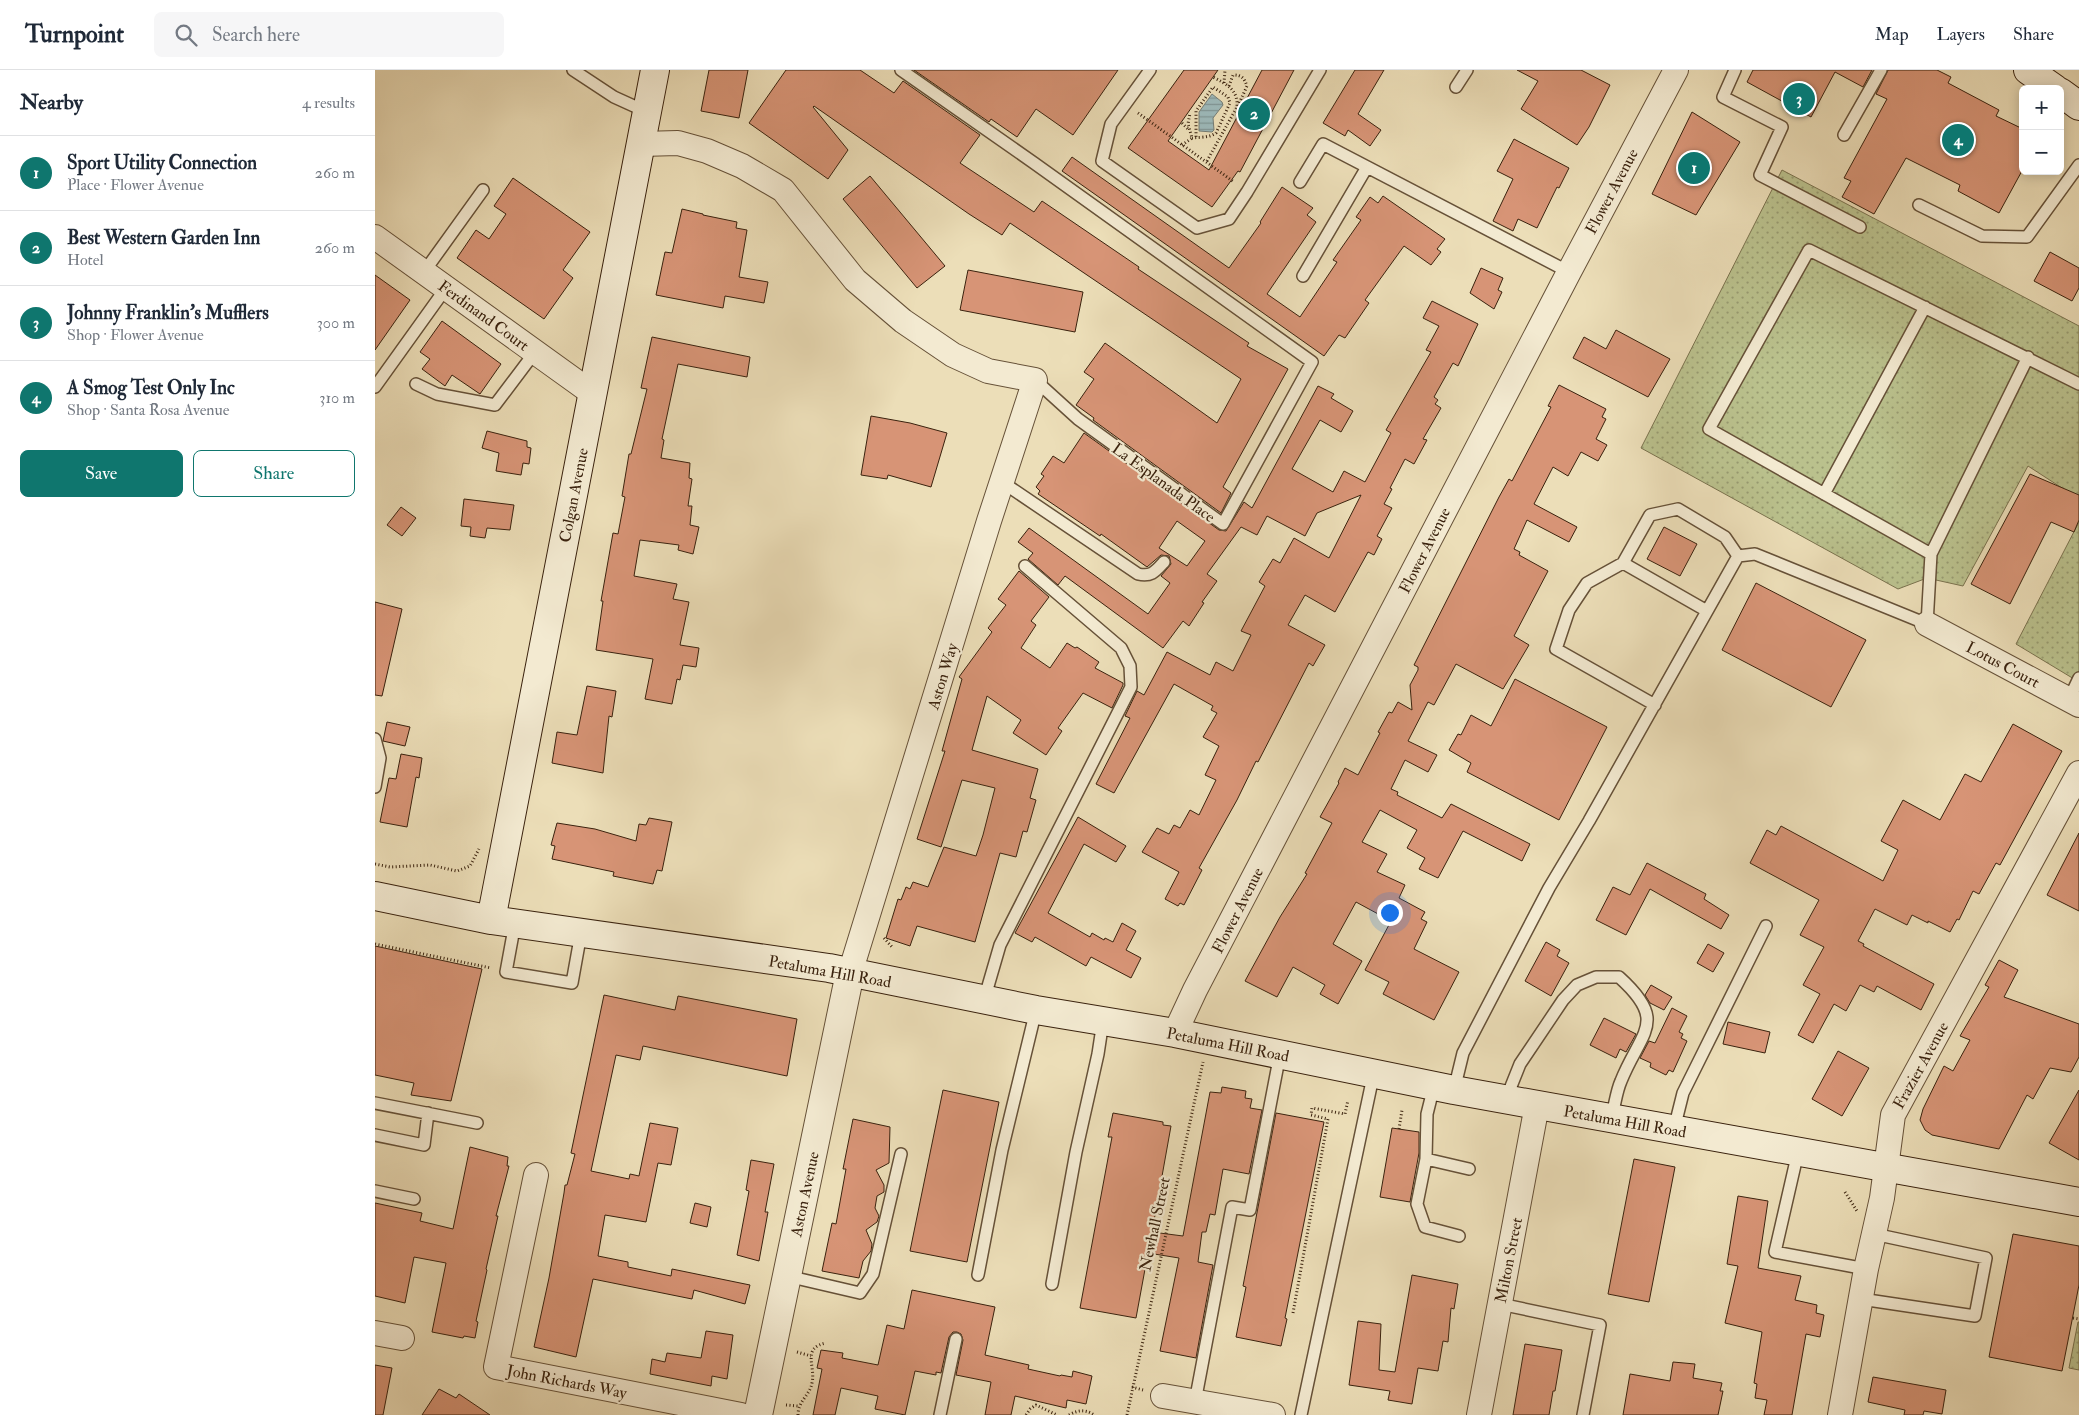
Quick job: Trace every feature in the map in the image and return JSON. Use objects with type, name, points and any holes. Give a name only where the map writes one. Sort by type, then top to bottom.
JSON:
[{"type":"main road","name":"Colgan Avenue","points":[[503,921],[593,393],[655,70]]},
{"type":"main road","points":[[2028,70],[2049,85]]},
{"type":"main road","points":[[2064,95],[2079,106]]},
{"type":"main road","name":"Petaluma Hill Road","points":[[375,896],[503,921],[829,968],[1037,1010],[1208,1039],[1444,1088],[2079,1202]]},
{"type":"main road","name":"Aston Avenue","points":[[758,1415],[850,973]]},
{"type":"street","name":"Flower Avenue","points":[[1175,1033],[1195,990],[1676,70]]},
{"type":"street","points":[[641,144],[678,143],[707,151],[742,166],[783,190],[855,280],[903,321],[953,355],[988,371],[1035,380]]},
{"type":"street","name":"Ferdinand Court","points":[[375,237],[593,393]]},
{"type":"street","name":"Aston Way","points":[[850,973],[1035,380]]},
{"type":"street","name":"Lotus Court","points":[[1927,624],[2076,694]]},
{"type":"street","name":"Frazier Avenue","points":[[1840,1415],[1887,1168],[1893,1115],[2079,773]]},
{"type":"street","name":"Milton Street","points":[[1479,1415],[1537,1105]]},
{"type":"street","name":"John Richards Way","points":[[536,1175],[496,1367],[741,1415]]},
{"type":"street","points":[[375,1333],[402,1338]]},
{"type":"street","points":[[1163,1396],[1273,1415]]},
{"type":"lane","points":[[573,70],[614,97],[647,112]]},
{"type":"lane","name":"La Esplanada Place","points":[[901,70],[1035,162],[1312,362],[1223,524],[1078,419],[1035,380]]},
{"type":"lane","points":[[1150,70],[1111,124],[1102,162],[1197,228],[1229,219],[1320,70]]},
{"type":"lane","points":[[1456,88],[1467,70]]},
{"type":"lane","points":[[1735,70],[1723,97],[1782,127],[1760,175],[1860,227]]},
{"type":"lane","points":[[1844,135],[1881,70]]},
{"type":"lane","points":[[1300,182],[1323,144],[1569,272]]},
{"type":"lane","points":[[1919,205],[1982,236],[2027,237],[2079,165]]},
{"type":"lane","points":[[1303,276],[1367,167]]},
{"type":"lane","points":[[424,272],[483,190]]},
{"type":"lane","points":[[1931,554],[1709,429],[1809,250],[2028,357],[2079,384]]},
{"type":"lane","points":[[375,387],[446,288]]},
{"type":"lane","points":[[1825,494],[1925,307]]},
{"type":"lane","points":[[416,384],[437,394],[495,405],[535,352]]},
{"type":"lane","points":[[1738,556],[1755,554],[1927,624],[1931,554],[2028,357]]},
{"type":"lane","points":[[1002,482],[1138,574],[1147,576],[1155,573],[1163,562]]},
{"type":"lane","points":[[1655,705],[1556,649],[1569,610],[1587,583],[1623,563],[1651,515],[1678,509],[1725,537],[1738,556]]},
{"type":"lane","points":[[1459,1236],[1425,1227],[1417,1204],[1426,1159],[1427,1114],[1463,1053],[1549,888],[1655,705],[1738,556]]},
{"type":"lane","points":[[1623,563],[1707,611]]},
{"type":"lane","points":[[984,1000],[1000,946],[1131,687],[1130,666],[1121,648],[1025,566]]},
{"type":"lane","points":[[375,738],[379,758],[375,787]]},
{"type":"lane","points":[[503,921],[506,972],[571,983],[581,933]]},
{"type":"lane","points":[[1674,1129],[1683,1093],[1766,926]]},
{"type":"lane","points":[[1506,1099],[1520,1064],[1563,1000],[1577,985],[1596,977],[1619,977],[1634,991],[1646,1008],[1648,1023],[1621,1082],[1611,1118]]},
{"type":"lane","points":[[978,1275],[1002,1150],[1037,1010]]},
{"type":"lane","points":[[1052,1284],[1076,1152],[1098,1054],[1103,1021]]},
{"type":"lane","points":[[1195,1402],[1232,1207],[1249,1210],[1280,1054]]},
{"type":"lane","points":[[1301,1415],[1374,1072]]},
{"type":"lane","points":[[375,1103],[477,1123]]},
{"type":"lane","points":[[375,1135],[424,1145],[428,1113]]},
{"type":"lane","points":[[1798,1152],[1775,1252],[1867,1269]]},
{"type":"lane","points":[[787,1276],[860,1293],[873,1274],[901,1154]]},
{"type":"lane","points":[[1426,1159],[1469,1169]]},
{"type":"lane","points":[[375,1191],[414,1200]]},
{"type":"lane","points":[[1861,1299],[1975,1316],[1986,1258],[1875,1234]]},
{"type":"lane","points":[[1500,1304],[1600,1324],[1583,1415]]},
{"type":"lane","points":[[940,1415],[956,1339]]},
{"type":"path","points":[[1224,83],[1225,70]]},
{"type":"path","points":[[1207,161],[1237,108],[1247,86],[1245,79],[1240,75],[1233,75],[1229,86]]},
{"type":"path","points":[[1213,77],[1233,89],[1237,97],[1237,108]]},
{"type":"path","points":[[1182,145],[1192,138],[1197,137],[1216,133],[1230,103],[1228,97],[1213,87],[1196,111],[1197,137]]},
{"type":"path","points":[[1125,104],[1207,161],[1247,192]]},
{"type":"path","points":[[1189,113],[1189,132]]},
{"type":"path","points":[[1182,123],[1192,138]]},
{"type":"path","points":[[375,864],[390,866],[430,865],[457,871],[470,866],[480,847]]},
{"type":"path","points":[[375,944],[490,969],[496,964]]},
{"type":"path","name":"Newhall Street","points":[[1127,1415],[1208,1039]]},
{"type":"path","points":[[1293,1313],[1328,1120],[1311,1115],[1312,1108],[1345,1114],[1348,1100]]},
{"type":"path","points":[[1399,1129],[1402,1110]]},
{"type":"path","points":[[1845,1192],[1858,1212]]},
{"type":"path","points":[[2073,1318],[2079,1319]]},
{"type":"path","points":[[798,1415],[798,1406],[812,1385],[811,1356],[813,1349],[818,1345],[826,1343]]},
{"type":"path","points":[[797,1352],[811,1356]]},
{"type":"path","points":[[786,1405],[798,1406]]},
{"type":"path","points":[[1026,1415],[1030,1408],[1036,1405],[1057,1415]]},
{"type":"path","points":[[1069,1415],[1077,1411],[1090,1412],[1094,1415]]},
{"type":"green space","points":[[1782,170],[2079,326],[2079,499],[2028,466],[1963,586],[1927,578],[1898,589],[1641,448]]},
{"type":"green space","points":[[2079,522],[2079,682],[2016,644]]},
{"type":"green space","points":[[2079,1322],[2079,1370],[2069,1368]]},
{"type":"water","points":[[1212,94],[1223,105],[1213,118],[1214,130],[1212,132],[1199,131],[1199,112]]},
{"type":"building","points":[[709,70],[748,70],[739,118],[701,111]]},
{"type":"building","points":[[786,70],[860,70],[894,93],[903,81],[980,135],[960,163],[1034,212],[1042,201],[1139,267],[1138,269],[1249,343],[1247,346],[1288,369],[1223,487],[1231,493],[1221,513],[1093,420],[1094,418],[1076,405],[1094,379],[1084,372],[1105,343],[1217,423],[1241,379],[1010,223],[1002,235],[969,214],[814,106],[848,150],[828,179],[749,123]]},
{"type":"building","points":[[914,70],[1118,70],[1073,135],[1036,109],[1017,137],[991,119],[989,122]]},
{"type":"building","points":[[1184,70],[1218,70],[1168,141],[1209,170],[1262,70],[1294,70],[1240,172],[1238,171],[1212,207],[1128,148]]},
{"type":"building","points":[[1355,70],[1384,70],[1358,114],[1381,130],[1370,146],[1348,130],[1345,136],[1323,123]]},
{"type":"building","points":[[1517,70],[1581,70],[1610,85],[1589,127],[1577,145],[1521,109],[1538,81]]},
{"type":"building","points":[[1753,70],[1872,70],[1863,87],[1835,72],[1811,117],[1747,82]]},
{"type":"building","points":[[1888,70],[1937,70],[1951,77],[1948,83],[1999,110],[1996,116],[2019,127],[2020,175],[1999,213],[1958,191],[1960,185],[1906,158],[1874,214],[1842,197],[1851,181],[1844,178],[1887,99],[1876,94]]},
{"type":"building","points":[[1692,112],[1740,142],[1696,215],[1652,194]]},
{"type":"building","points":[[1514,139],[1569,168],[1559,188],[1557,187],[1537,228],[1518,219],[1513,231],[1493,221],[1513,179],[1497,171]]},
{"type":"building","points":[[1072,157],[1229,268],[1261,223],[1282,187],[1313,208],[1307,215],[1316,222],[1267,294],[1300,317],[1337,262],[1333,260],[1361,220],[1356,217],[1370,197],[1378,203],[1383,196],[1445,239],[1437,249],[1441,252],[1431,265],[1404,246],[1365,300],[1369,303],[1345,338],[1339,335],[1324,356],[1062,171]]},
{"type":"building","points":[[870,176],[945,266],[917,288],[843,199]]},
{"type":"building","points":[[513,178],[590,232],[563,270],[573,278],[544,319],[457,258],[476,230],[489,239],[506,214],[494,206]]},
{"type":"building","points":[[682,209],[737,222],[736,228],[747,230],[739,277],[768,282],[764,303],[725,296],[723,308],[656,295],[665,252],[672,253]]},
{"type":"building","points":[[2050,252],[2079,268],[2079,288],[2072,301],[2034,281]]},
{"type":"building","points":[[1481,268],[1503,278],[1498,290],[1502,292],[1494,309],[1470,293]]},
{"type":"building","points":[[968,270],[1083,292],[1075,332],[960,310]]},
{"type":"building","points":[[375,275],[410,300],[375,350]]},
{"type":"building","points":[[1432,301],[1478,324],[1458,366],[1453,363],[1434,397],[1438,400],[1435,404],[1441,408],[1423,439],[1427,440],[1414,464],[1405,459],[1390,488],[1392,489],[1384,504],[1392,508],[1377,536],[1382,539],[1374,555],[1368,552],[1335,612],[1305,595],[1288,625],[1325,645],[1313,666],[1309,663],[1258,762],[1256,761],[1237,800],[1199,868],[1202,870],[1184,905],[1180,903],[1178,906],[1165,899],[1179,872],[1142,852],[1157,828],[1169,834],[1174,825],[1180,828],[1190,810],[1199,815],[1216,780],[1205,775],[1219,746],[1203,737],[1217,713],[1211,710],[1213,706],[1174,684],[1114,793],[1096,784],[1130,718],[1125,716],[1137,691],[1144,695],[1167,652],[1210,675],[1216,662],[1233,671],[1251,635],[1241,631],[1265,586],[1259,582],[1273,559],[1280,563],[1294,538],[1329,558],[1361,495],[1317,513],[1305,536],[1267,516],[1257,535],[1241,527],[1207,574],[1217,581],[1202,602],[1204,603],[1189,626],[1183,621],[1163,648],[1065,576],[1058,585],[1028,559],[1033,553],[1018,542],[1029,528],[1148,614],[1170,583],[1161,576],[1171,564],[1169,556],[1161,555],[1147,567],[1101,534],[1100,536],[1038,494],[1040,491],[1036,487],[1044,476],[1041,474],[1053,456],[1064,463],[1084,433],[1219,530],[1226,531],[1244,502],[1252,508],[1318,386],[1334,394],[1331,398],[1353,411],[1341,432],[1320,420],[1292,469],[1333,492],[1344,471],[1365,482],[1391,433],[1386,430],[1431,352],[1426,350],[1439,326],[1423,318]],"holes":[[[1177,521],[1205,541],[1187,566],[1159,548]]]},
{"type":"building","points":[[442,321],[501,364],[480,394],[452,375],[445,386],[422,369],[430,359],[420,352]]},
{"type":"building","points":[[1616,330],[1670,359],[1648,397],[1573,358],[1584,337],[1606,349]]},
{"type":"building","points":[[652,337],[750,357],[747,377],[678,364],[662,439],[664,440],[661,458],[690,463],[689,478],[692,479],[688,506],[692,506],[690,525],[699,527],[693,554],[678,550],[679,545],[640,540],[634,576],[677,584],[673,599],[689,602],[680,645],[699,648],[696,667],[683,665],[680,680],[677,679],[672,704],[645,699],[653,659],[596,650],[603,601],[601,601],[613,533],[618,534],[625,497],[622,496],[629,454],[631,454],[647,389],[641,388]]},
{"type":"building","points":[[1559,385],[1606,409],[1602,417],[1606,419],[1596,439],[1607,445],[1598,461],[1581,452],[1568,476],[1553,467],[1534,504],[1577,527],[1569,542],[1527,520],[1514,549],[1520,552],[1519,555],[1548,571],[1514,636],[1529,645],[1503,689],[1456,664],[1434,705],[1428,702],[1408,741],[1437,755],[1428,772],[1405,760],[1391,789],[1398,792],[1397,795],[1442,818],[1451,804],[1530,844],[1522,861],[1463,831],[1438,878],[1419,869],[1425,858],[1407,848],[1417,830],[1380,810],[1362,842],[1387,854],[1377,872],[1405,885],[1399,898],[1425,912],[1421,919],[1427,922],[1414,949],[1459,972],[1434,1020],[1383,994],[1389,982],[1365,970],[1391,921],[1356,902],[1333,944],[1362,961],[1338,1004],[1320,994],[1325,985],[1293,967],[1277,997],[1245,981],[1280,917],[1307,874],[1305,873],[1332,823],[1320,817],[1345,768],[1358,775],[1389,712],[1392,713],[1398,702],[1412,710],[1410,685],[1418,670],[1418,667],[1414,665],[1499,497],[1509,479],[1512,481],[1551,407],[1548,406]]},
{"type":"building","points":[[871,416],[910,423],[947,433],[931,487],[888,475],[887,479],[861,475]]},
{"type":"building","points":[[487,431],[527,441],[527,447],[531,448],[529,464],[523,463],[521,475],[496,471],[499,453],[482,448]]},
{"type":"building","points":[[2030,474],[2079,495],[2079,520],[2074,532],[2051,522],[2010,604],[1971,584]]},
{"type":"building","points":[[464,499],[514,505],[510,530],[487,528],[485,538],[470,536],[471,527],[461,526]]},
{"type":"building","points":[[401,507],[416,518],[402,536],[387,525]]},
{"type":"building","points":[[1664,527],[1697,544],[1680,576],[1647,559]]},
{"type":"building","points":[[1019,571],[1049,597],[1031,621],[1036,625],[1021,648],[1050,668],[1067,643],[1075,648],[1077,647],[1099,662],[1095,668],[1123,683],[1123,685],[1112,708],[1083,693],[1058,728],[1062,731],[1046,755],[1013,733],[1021,720],[987,696],[972,750],[1038,769],[1030,798],[1036,800],[1027,832],[1023,831],[1016,857],[1000,853],[975,942],[917,926],[910,946],[886,938],[898,899],[901,900],[906,887],[910,889],[913,882],[928,887],[944,847],[976,856],[983,835],[995,788],[962,780],[941,847],[917,839],[945,751],[942,751],[962,679],[959,677],[992,632],[988,628],[1006,605],[998,599]]},
{"type":"building","points":[[1756,583],[1866,640],[1831,707],[1722,650]]},
{"type":"building","points":[[375,602],[402,609],[382,696],[375,695]]},
{"type":"building","points":[[1515,679],[1607,727],[1559,820],[1467,772],[1471,763],[1449,750],[1458,734],[1461,735],[1471,715],[1491,726]]},
{"type":"building","points":[[587,686],[616,691],[612,717],[609,716],[603,773],[552,763],[557,732],[577,735]]},
{"type":"building","points":[[387,722],[410,727],[405,746],[383,741]]},
{"type":"building","points":[[2013,724],[2062,751],[2000,865],[1996,863],[1979,894],[1973,891],[1959,920],[1957,919],[1950,932],[1912,915],[1907,925],[1875,909],[1858,941],[1864,944],[1863,946],[1934,984],[1921,1010],[1877,986],[1874,992],[1860,985],[1846,1011],[1834,1004],[1813,1043],[1798,1035],[1820,994],[1803,985],[1824,947],[1800,935],[1819,900],[1750,863],[1767,830],[1776,835],[1781,826],[1883,881],[1898,850],[1881,841],[1903,800],[1940,820],[1965,774],[1981,782]]},
{"type":"building","points":[[401,754],[422,758],[419,778],[416,777],[407,827],[380,822],[389,778],[396,779]]},
{"type":"building","points":[[1078,817],[1126,846],[1116,862],[1084,844],[1048,913],[1090,937],[1092,933],[1104,940],[1105,938],[1113,942],[1122,923],[1136,931],[1126,950],[1141,958],[1131,978],[1091,957],[1086,966],[1035,937],[1032,942],[1015,933]]},
{"type":"building","points":[[649,818],[672,822],[662,871],[657,870],[653,884],[613,876],[614,872],[552,859],[555,846],[551,845],[557,823],[595,829],[636,841],[639,824],[646,825]]},
{"type":"building","points":[[2079,833],[2079,911],[2047,895]]},
{"type":"building","points":[[1647,863],[1706,894],[1704,899],[1729,915],[1721,929],[1650,889],[1626,935],[1596,920],[1613,887],[1630,895]]},
{"type":"building","points":[[1546,942],[1560,950],[1557,956],[1569,963],[1551,996],[1525,981]]},
{"type":"building","points":[[1708,944],[1724,953],[1713,972],[1697,963]]},
{"type":"building","points":[[375,946],[482,969],[451,1101],[411,1095],[414,1083],[375,1075]]},
{"type":"building","points":[[1999,960],[2018,970],[2004,997],[2079,1024],[2079,1057],[2071,1072],[2050,1068],[2033,1099],[2027,1095],[1999,1149],[1932,1135],[1925,1130],[1920,1120],[1923,1109],[1944,1066],[1953,1071],[1970,1040],[1960,1036],[1989,987],[1985,985]]},
{"type":"building","points":[[1651,985],[1672,997],[1664,1010],[1650,1003],[1645,995]]},
{"type":"building","points":[[604,995],[675,1010],[678,996],[797,1019],[787,1076],[643,1046],[640,1060],[616,1055],[591,1171],[629,1179],[630,1174],[639,1176],[650,1123],[678,1128],[671,1165],[658,1163],[646,1222],[605,1215],[598,1256],[628,1262],[628,1267],[671,1276],[672,1269],[750,1285],[745,1304],[694,1290],[692,1299],[593,1279],[576,1357],[534,1347],[549,1278],[565,1185],[567,1185],[575,1154],[571,1153]]},
{"type":"building","points":[[1672,1008],[1687,1016],[1679,1032],[1683,1034],[1681,1038],[1687,1041],[1673,1072],[1669,1070],[1666,1075],[1650,1067],[1651,1063],[1640,1058],[1649,1041],[1655,1043]]},
{"type":"building","points":[[1604,1018],[1636,1034],[1626,1052],[1620,1049],[1616,1058],[1590,1045]]},
{"type":"building","points":[[1728,1022],[1770,1032],[1765,1053],[1723,1044]]},
{"type":"building","points":[[1838,1051],[1869,1068],[1842,1116],[1812,1099]]},
{"type":"building","points":[[1222,1087],[1246,1091],[1245,1098],[1252,1099],[1250,1108],[1262,1110],[1249,1174],[1223,1169],[1215,1215],[1210,1214],[1206,1232],[1202,1232],[1198,1262],[1213,1265],[1196,1358],[1160,1351],[1179,1258],[1148,1253],[1136,1318],[1080,1308],[1112,1137],[1108,1137],[1113,1113],[1163,1122],[1163,1125],[1171,1126],[1152,1232],[1183,1236],[1210,1092],[1221,1093]]},
{"type":"building","points":[[943,1090],[999,1102],[967,1262],[910,1251]]},
{"type":"building","points":[[2079,1090],[2079,1160],[2049,1143]]},
{"type":"building","points":[[1276,1113],[1324,1122],[1281,1346],[1236,1337],[1246,1287],[1243,1286]]},
{"type":"building","points":[[853,1119],[890,1127],[889,1163],[876,1170],[884,1185],[884,1192],[877,1196],[875,1208],[879,1216],[877,1222],[866,1230],[872,1244],[871,1251],[863,1261],[859,1278],[822,1271],[832,1223],[836,1224],[846,1169],[843,1169]]},
{"type":"building","points":[[1392,1128],[1419,1132],[1419,1153],[1410,1202],[1380,1197]]},
{"type":"building","points":[[470,1147],[508,1157],[507,1166],[509,1166],[496,1216],[498,1216],[476,1321],[478,1322],[475,1338],[464,1336],[463,1338],[432,1332],[446,1263],[414,1257],[405,1303],[375,1296],[375,1203],[422,1213],[420,1221],[453,1229]]},
{"type":"building","points":[[1634,1159],[1675,1167],[1649,1302],[1608,1294]]},
{"type":"building","points":[[751,1160],[774,1164],[765,1212],[768,1212],[759,1261],[737,1255],[749,1191],[746,1190]]},
{"type":"building","points":[[1738,1196],[1768,1201],[1758,1268],[1801,1276],[1795,1300],[1817,1305],[1816,1313],[1824,1315],[1820,1337],[1806,1334],[1792,1415],[1764,1415],[1767,1400],[1755,1398],[1757,1384],[1754,1383],[1762,1332],[1725,1323],[1738,1266],[1727,1264]]},
{"type":"building","points":[[695,1203],[711,1207],[707,1227],[690,1223]]},
{"type":"building","points":[[2013,1234],[2079,1246],[2079,1285],[2062,1371],[1989,1357]]},
{"type":"building","points":[[1412,1275],[1458,1284],[1454,1309],[1451,1308],[1448,1342],[1443,1341],[1438,1371],[1418,1368],[1412,1404],[1388,1400],[1390,1391],[1349,1385],[1358,1321],[1381,1324],[1379,1370],[1395,1372]]},
{"type":"building","points":[[912,1290],[995,1307],[985,1355],[1029,1365],[1028,1369],[1060,1376],[1072,1377],[1073,1371],[1092,1376],[1086,1404],[1067,1400],[1066,1408],[1015,1396],[1011,1415],[985,1415],[991,1382],[956,1375],[963,1340],[961,1334],[953,1332],[949,1337],[941,1373],[936,1372],[936,1375],[915,1371],[905,1415],[875,1409],[878,1396],[841,1388],[835,1415],[813,1415],[822,1369],[817,1368],[821,1350],[843,1353],[842,1358],[878,1365],[887,1325],[904,1329]]},
{"type":"building","points":[[706,1331],[733,1335],[727,1379],[712,1376],[711,1386],[650,1374],[652,1359],[665,1362],[667,1353],[701,1358]]},
{"type":"building","points":[[1525,1344],[1562,1350],[1549,1415],[1513,1415]]},
{"type":"building","points":[[1673,1362],[1695,1364],[1693,1378],[1722,1383],[1720,1391],[1723,1391],[1718,1415],[1623,1415],[1630,1374],[1670,1381]]},
{"type":"building","points":[[375,1365],[392,1368],[383,1415],[375,1415]]},
{"type":"building","points":[[1873,1377],[1946,1390],[1942,1414],[1924,1411],[1923,1415],[1904,1415],[1905,1410],[1868,1402]]},
{"type":"building","points":[[439,1389],[456,1398],[459,1394],[490,1415],[422,1415]]},
{"type":"place","name":"Johnny Franklin's Mufflers","points":[[1799,99]]},
{"type":"place","name":"Best Western Garden Inn","points":[[1254,114]]},
{"type":"place","name":"A Smog Test Only Inc","points":[[1958,140]]},
{"type":"place","name":"Sport Utility Connection","points":[[1694,168]]}]
